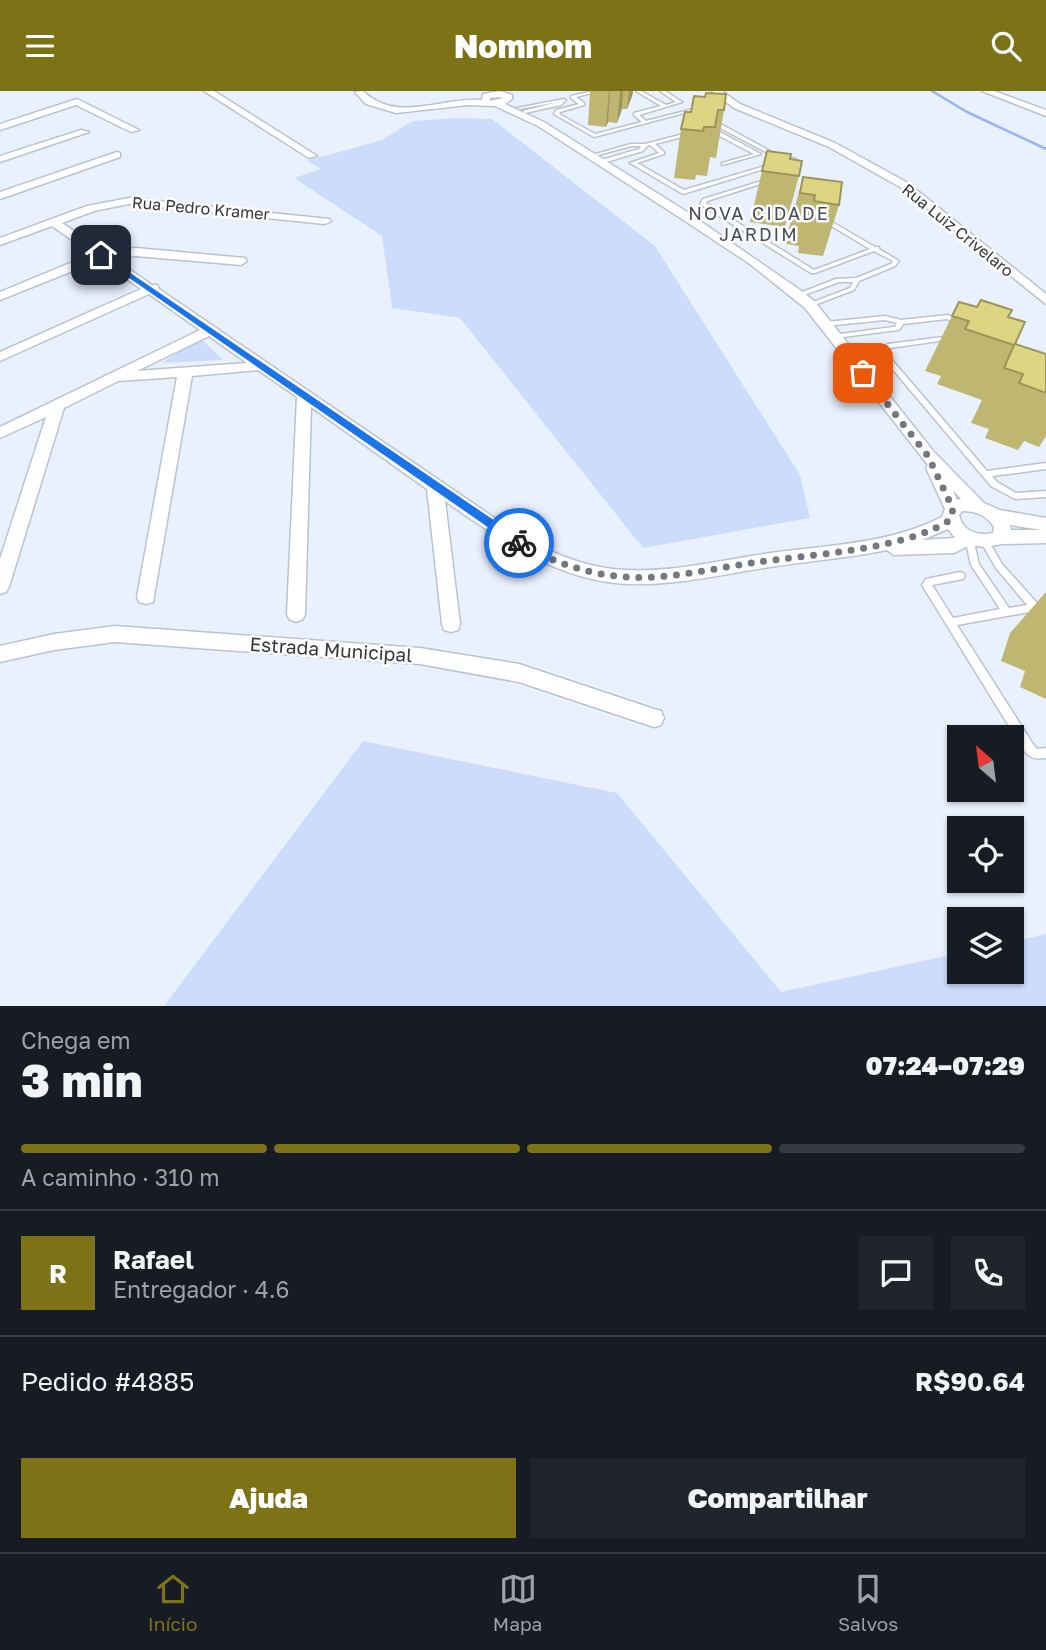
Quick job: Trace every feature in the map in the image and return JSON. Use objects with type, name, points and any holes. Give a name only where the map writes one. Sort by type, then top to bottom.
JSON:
[{"type":"street","points":[[208,91],[312,156]]},
{"type":"street","name":"Rua Luiz Crivelaro","points":[[716,91],[737,106],[832,145],[904,185],[1046,300]]},
{"type":"street","points":[[986,91],[1046,113]]},
{"type":"street","points":[[362,93],[390,110],[519,92]]},
{"type":"street","points":[[498,97],[676,210],[799,295],[835,336],[928,456],[978,506],[996,516],[1046,524]]},
{"type":"street","points":[[498,97],[525,113]]},
{"type":"street","points":[[0,127],[67,103],[80,103],[134,129]]},
{"type":"street","points":[[0,159],[84,132]]},
{"type":"street","points":[[0,196],[117,155]]},
{"type":"street","name":"Rua Pedro Kramer","points":[[0,242],[91,208],[129,201],[325,221]]},
{"type":"street","points":[[53,222],[512,539],[563,565],[592,573],[627,577],[680,574],[869,545],[930,531],[963,505],[978,506]]},
{"type":"street","points":[[0,296],[101,255],[136,252],[241,261]]},
{"type":"street","points":[[0,357],[153,289]]},
{"type":"street","points":[[0,433],[211,330]]},
{"type":"street","points":[[114,377],[258,366]]},
{"type":"street","points":[[146,597],[185,373]]},
{"type":"street","points":[[296,614],[304,397]]},
{"type":"street","points":[[0,587],[57,405]]},
{"type":"street","points":[[928,456],[951,515],[980,538]]},
{"type":"street","points":[[435,486],[452,624]]},
{"type":"street","points":[[980,538],[1003,527],[996,516]]},
{"type":"street","points":[[869,545],[898,548],[954,546],[980,538],[1046,536]]},
{"type":"street","name":"Estrada Municipal","points":[[0,654],[54,642],[115,634],[420,656],[519,673],[654,718]]},
{"type":"lane","points":[[525,113],[598,91]]},
{"type":"lane","points":[[638,91],[665,106]]},
{"type":"lane","points":[[646,123],[636,114],[680,101],[662,91]]},
{"type":"lane","points":[[573,97],[582,104],[556,114],[590,135],[598,136],[697,109]]},
{"type":"lane","points":[[525,113],[540,103],[564,100]]},
{"type":"lane","points":[[540,103],[546,107]]},
{"type":"lane","points":[[702,117],[768,151],[723,164],[742,175]]},
{"type":"lane","points":[[596,159],[620,148],[648,145],[719,125]]},
{"type":"lane","points":[[709,128],[758,154]]},
{"type":"lane","points":[[596,159],[641,150],[648,145]]},
{"type":"lane","points":[[648,145],[662,153],[633,162],[678,191],[794,159]]},
{"type":"lane","points":[[620,148],[628,153]]},
{"type":"lane","points":[[778,178],[705,200],[703,204],[813,272],[877,248]]},
{"type":"lane","points":[[757,183],[769,190]]},
{"type":"lane","points":[[799,295],[842,280],[857,280],[895,263],[892,257],[817,216]]},
{"type":"lane","points":[[810,305],[854,288],[857,280]]},
{"type":"lane","points":[[826,285],[840,294]]},
{"type":"lane","points":[[825,324],[885,318],[901,322],[950,317],[966,328]]},
{"type":"lane","points":[[863,321],[872,332]]},
{"type":"lane","points":[[835,336],[898,328],[901,322]]},
{"type":"lane","points":[[961,337],[888,346],[882,353],[1000,489],[1015,496],[1046,494]]},
{"type":"lane","points":[[986,474],[1046,466]]},
{"type":"lane","points":[[980,538],[999,566],[1034,606]]},
{"type":"lane","points":[[980,538],[975,565],[1006,610]]},
{"type":"lane","points":[[960,576],[927,583],[1028,748],[1035,754],[1046,753]]},
{"type":"lane","points":[[950,622],[1046,605]]},
{"type":"shaded area","points":[[492,119],[655,246],[800,475],[810,518],[643,548],[460,318],[392,308],[382,236],[294,178],[321,169],[307,161],[382,140],[413,121]]},
{"type":"shaded area","points":[[201,339],[223,360],[161,363]]},
{"type":"shaded area","points":[[363,741],[617,793],[781,992],[947,956],[947,984],[1024,984],[1024,939],[1046,934],[1046,1006],[164,1006]]},
{"type":"building","points":[[706,93],[726,94],[724,110],[718,110],[715,127],[704,127],[703,131],[681,129],[685,112],[691,112],[694,96],[705,97]]},
{"type":"building","points":[[767,151],[791,154],[790,159],[802,161],[799,176],[762,171]]},
{"type":"building","points":[[803,177],[842,182],[839,205],[814,201],[815,195],[800,193]]},
{"type":"building","points":[[981,300],[1012,310],[1008,317],[1025,322],[1015,344],[1046,354],[1046,393],[1019,383],[1023,374],[1004,368],[1014,345],[965,329],[969,321],[952,316],[959,302],[977,307]]},
{"type":"waterway","points":[[932,91],[967,112],[1046,149]]},
{"type":"way so far","points":[[519,543],[563,565],[592,573],[627,577],[680,574],[869,545],[912,537],[939,527],[950,520],[953,509],[928,456],[863,373]]},
{"type":"district","name":"NOVA CIDADE JARDIM","points":[[759,224]]},
{"type":"route","points":[[101,255],[181,308],[258,366],[519,543]]}]
